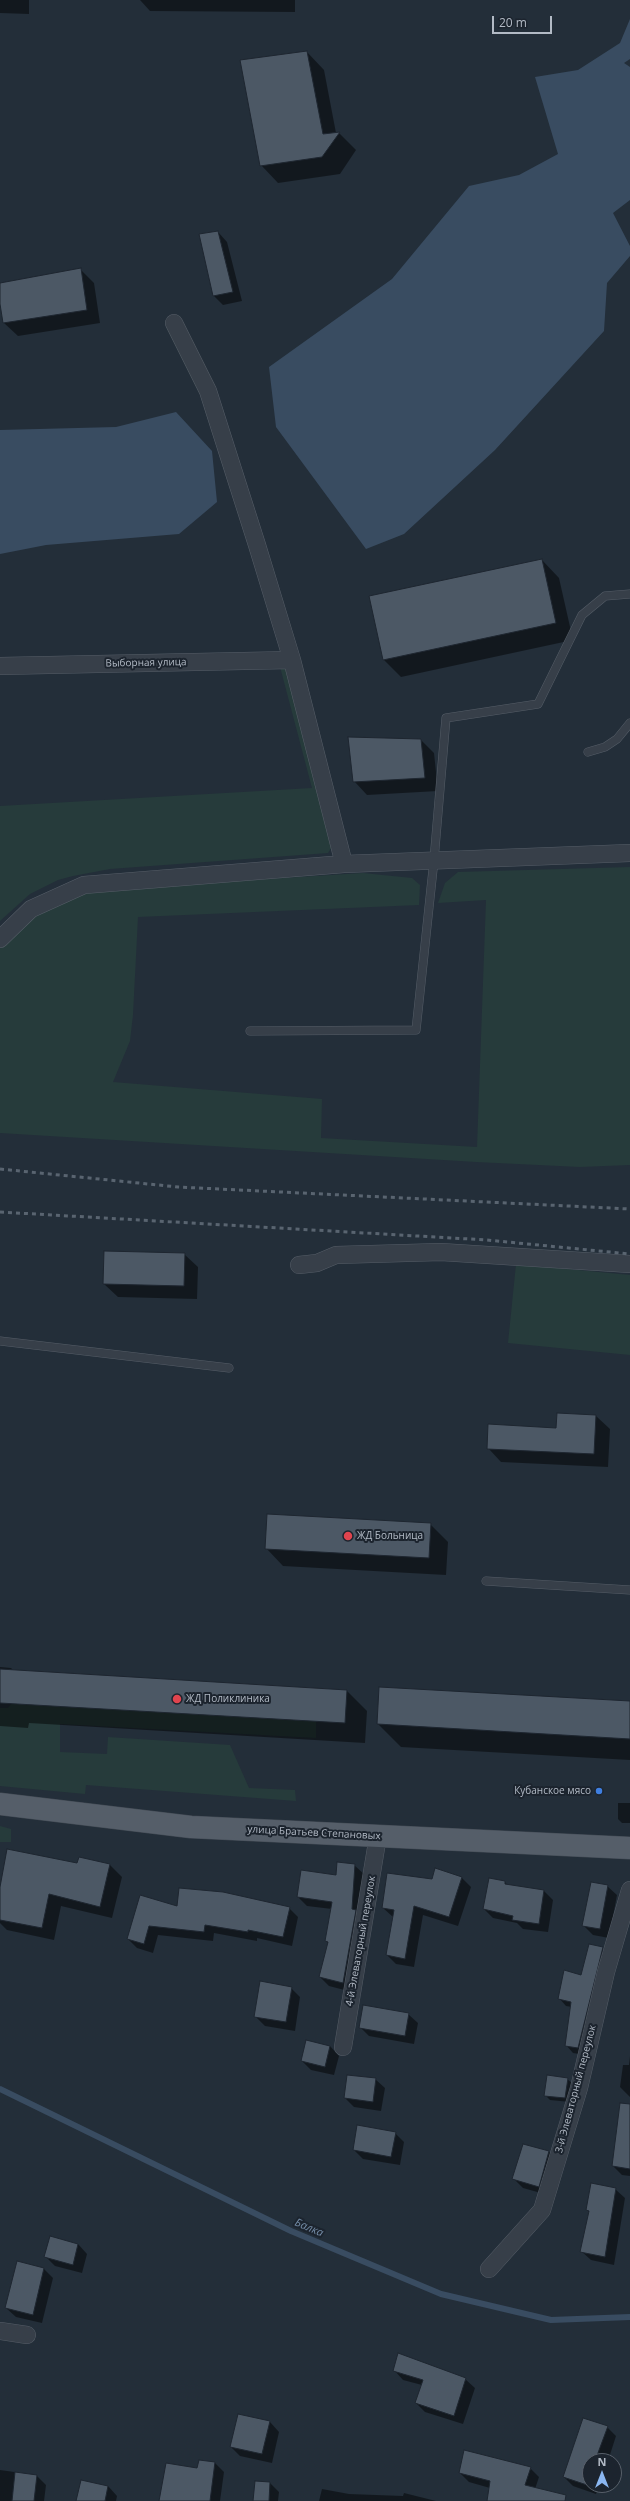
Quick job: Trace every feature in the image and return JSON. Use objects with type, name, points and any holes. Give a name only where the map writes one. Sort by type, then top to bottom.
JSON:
[{"type":"main road","name":"улица Братьев Степановых","points":[[0,1804],[191,1827],[630,1848]]},
{"type":"street","points":[[174,323],[208,391],[292,660],[344,864]]},
{"type":"street","name":"Выборная улица","points":[[0,666],[292,660]]},
{"type":"street","points":[[0,939],[31,909],[84,885],[344,864],[630,853]]},
{"type":"street","points":[[299,1265],[317,1263],[336,1255],[441,1252],[630,1264]]},
{"type":"street","name":"4-й Элеваторный переулок","points":[[343,2046],[378,1836]]},
{"type":"street","name":"3-й Элеваторный переулок","points":[[489,2269],[542,2210],[579,2088],[606,1972],[630,1890]]},
{"type":"street","points":[[0,2331],[27,2335]]},
{"type":"lane","points":[[250,1031],[416,1030],[434,860],[446,718],[538,704],[582,615],[605,596],[630,594]]},
{"type":"lane","points":[[588,752],[605,747],[617,739],[630,723]]},
{"type":"lane","points":[[0,1341],[230,1368]]},
{"type":"lane","points":[[486,1581],[630,1590]]},
{"type":"green space","points":[[279,663],[288,670],[333,845],[328,853],[110,869],[73,876],[58,880],[30,894],[0,921],[0,806],[312,788]]},
{"type":"green space","points":[[630,867],[630,1165],[580,1167],[476,1162],[0,1133],[0,944],[28,917],[72,894],[171,885],[363,873],[412,878],[420,885],[419,905],[138,917],[133,1015],[130,1041],[113,1082],[322,1099],[321,1138],[477,1147],[486,900],[438,903],[445,883],[458,872]]},
{"type":"green space","points":[[516,1264],[630,1275],[630,1355],[508,1343]]},
{"type":"green space","points":[[12,1703],[316,1721],[316,1738],[60,1724],[60,1752],[107,1754],[108,1737],[230,1745],[249,1788],[295,1790],[296,1801],[86,1785],[85,1794],[0,1786],[0,1708],[8,1708]]},
{"type":"green space","points":[[0,1826],[11,1829],[11,1842],[0,1842]]},
{"type":"water","points":[[630,19],[630,59],[624,63],[630,67],[630,200],[613,213],[630,246],[630,256],[607,283],[604,331],[495,450],[404,534],[366,549],[276,427],[269,367],[392,279],[469,186],[519,175],[558,154],[535,77],[578,70],[620,43]]},
{"type":"water","points":[[176,412],[212,451],[217,502],[179,534],[46,545],[0,554],[0,430],[116,427]]},
{"type":"building","points":[[307,51],[323,134],[340,132],[322,157],[260,166],[240,60]]},
{"type":"building","points":[[218,231],[233,292],[213,296],[199,234]]},
{"type":"building","points":[[81,268],[87,310],[3,323],[0,304],[0,283]]},
{"type":"building","points":[[542,559],[556,623],[383,660],[369,596]]},
{"type":"building","points":[[348,737],[421,739],[425,778],[353,782]]},
{"type":"building","points":[[104,1251],[185,1253],[184,1286],[103,1284]]},
{"type":"building","points":[[557,1413],[596,1415],[594,1454],[487,1449],[488,1424],[556,1428]]},
{"type":"building","name":"ЖД Больница","points":[[267,1514],[431,1523],[429,1558],[265,1549]]},
{"type":"building","points":[[0,1669],[347,1690],[345,1723],[0,1703]]},
{"type":"building","points":[[379,1687],[630,1701],[630,1739],[377,1724]]},
{"type":"building","points":[[7,1849],[77,1863],[79,1857],[110,1864],[100,1907],[49,1894],[42,1928],[0,1920],[0,1887]]},
{"type":"building","points":[[337,1862],[355,1864],[352,1909],[356,1910],[343,1983],[319,1977],[328,1942],[325,1941],[332,1902],[297,1897],[301,1870],[336,1875]]},
{"type":"building","points":[[435,1868],[462,1877],[449,1917],[414,1906],[405,1959],[386,1955],[394,1910],[382,1908],[387,1873],[432,1879]]},
{"type":"building","points":[[489,1878],[505,1881],[505,1884],[544,1890],[539,1924],[512,1920],[513,1916],[483,1909]]},
{"type":"building","points":[[591,1882],[608,1885],[600,1929],[582,1926]]},
{"type":"building","points":[[179,1888],[223,1892],[290,1907],[283,1937],[248,1930],[248,1932],[205,1925],[204,1932],[149,1926],[144,1944],[127,1939],[140,1895],[177,1906]]},
{"type":"building","points":[[589,1944],[603,1947],[578,2048],[565,2046],[571,2002],[558,1999],[564,1970],[581,1975]]},
{"type":"building","points":[[260,1981],[292,1987],[286,2022],[254,2017]]},
{"type":"building","points":[[363,2005],[409,2013],[405,2036],[359,2028]]},
{"type":"building","points":[[306,2040],[330,2046],[325,2067],[301,2061]]},
{"type":"building","points":[[347,2075],[376,2078],[373,2102],[344,2098]]},
{"type":"building","points":[[547,2075],[568,2078],[565,2098],[544,2096]]},
{"type":"building","points":[[620,2103],[630,2104],[630,2169],[612,2166]]},
{"type":"building","points":[[357,2125],[396,2132],[391,2157],[353,2150]]},
{"type":"building","points":[[523,2144],[549,2151],[539,2187],[512,2179]]},
{"type":"building","points":[[591,2183],[616,2188],[605,2257],[580,2252],[589,2211],[586,2210]]},
{"type":"building","points":[[50,2236],[78,2244],[73,2265],[44,2257]]},
{"type":"building","points":[[17,2261],[44,2268],[33,2315],[5,2308]]},
{"type":"building","points":[[398,2353],[466,2378],[454,2416],[415,2403],[423,2380],[393,2371]]},
{"type":"building","points":[[238,2414],[270,2421],[262,2454],[230,2447]]},
{"type":"building","points":[[583,2418],[608,2426],[598,2453],[582,2453],[582,2483],[563,2477]]},
{"type":"building","points":[[464,2450],[531,2467],[525,2485],[566,2495],[565,2501],[487,2501],[490,2481],[459,2473]]},
{"type":"building","points":[[199,2460],[215,2462],[210,2501],[159,2501],[166,2463],[197,2468]]},
{"type":"building","points":[[15,2472],[37,2475],[34,2501],[12,2501]]},
{"type":"building","points":[[81,2480],[108,2486],[105,2501],[76,2501]]},
{"type":"building","points":[[255,2481],[270,2482],[269,2501],[253,2501]]},
{"type":"waterway","name":"Балка","points":[[0,2089],[291,2231],[441,2294],[551,2320],[630,2317]]},
{"type":"railway","points":[[0,1169],[178,1187],[630,1209]]},
{"type":"railway","points":[[0,1212],[487,1240],[630,1254]]},
{"type":"place","name":"ЖД Больница","points":[[348,1536]]},
{"type":"place","name":"ЖД Поликлиника","points":[[177,1699]]},
{"type":"place","name":"Кубанское мясо","points":[[599,1791]]}]
